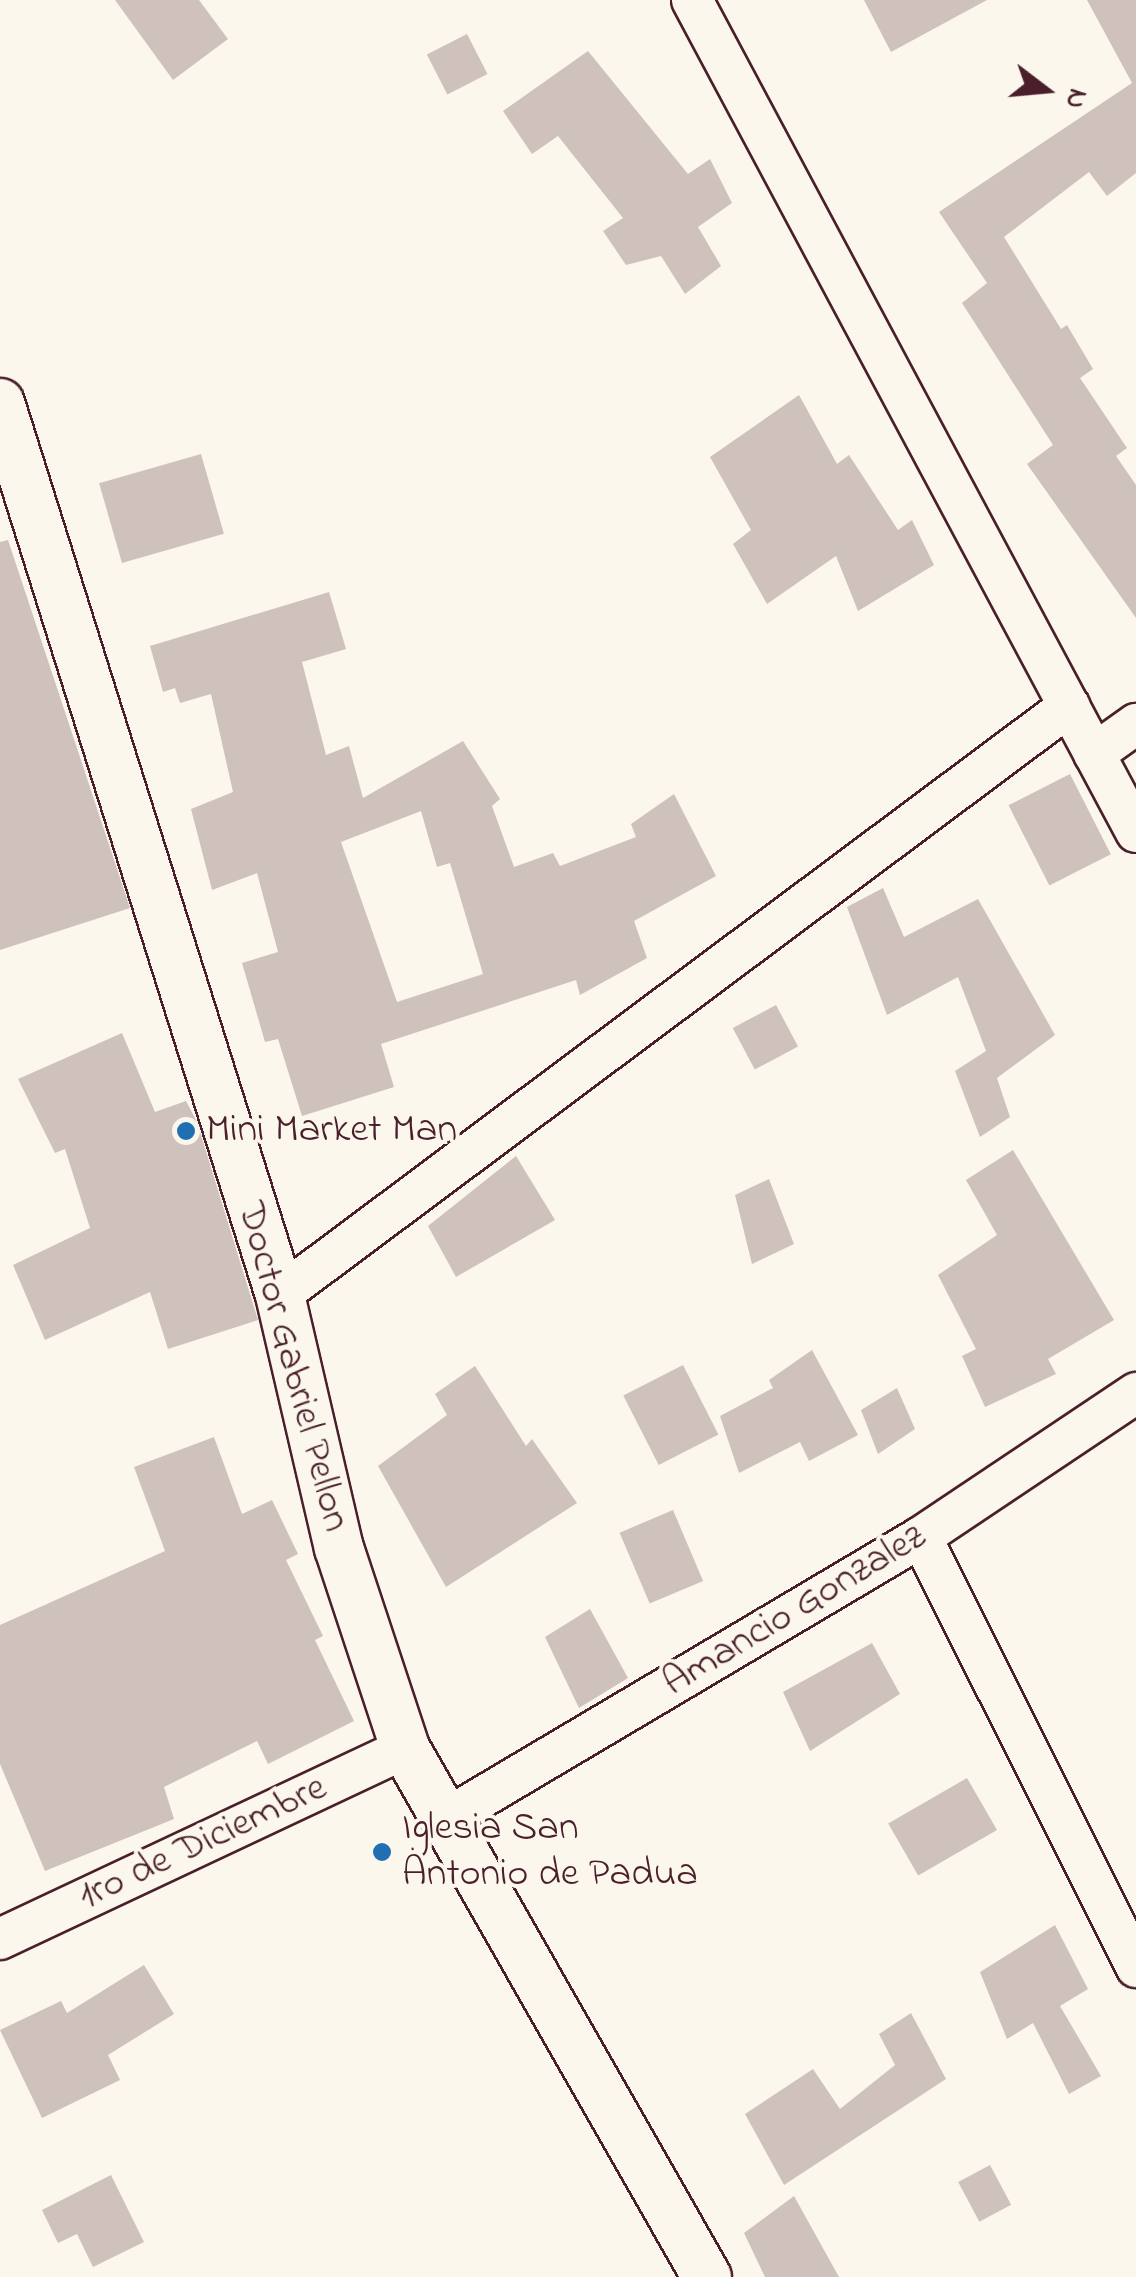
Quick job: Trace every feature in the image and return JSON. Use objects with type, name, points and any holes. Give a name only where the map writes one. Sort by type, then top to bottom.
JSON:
[{"type":"street","points":[[692,0],[1136,832]]},
{"type":"street","name":"Doctor Gabriel Pellon","points":[[0,403],[280,1295],[338,1548],[405,1748],[708,2277]]},
{"type":"street","points":[[280,1295],[1069,706]]},
{"type":"street","points":[[1094,754],[1136,724]]},
{"type":"street","name":"Amancio Gonzalez","points":[[447,1818],[921,1537],[1136,1393]]},
{"type":"street","points":[[921,1537],[1136,1967]]},
{"type":"street","name":"1ro de Diciembre","points":[[0,1939],[405,1748]]},
{"type":"building","points":[[115,0],[199,0],[228,39],[173,80]]},
{"type":"building","points":[[864,0],[987,0],[891,52]]},
{"type":"building","points":[[1087,0],[1136,0],[1136,173],[1107,196],[1089,172],[1004,237],[1061,329],[1067,325],[1093,369],[1080,378],[1127,448],[1116,456],[1136,485],[1136,618],[1027,464],[1053,445],[962,303],[987,283],[939,212],[1132,83]]},
{"type":"building","points":[[467,34],[487,74],[447,95],[427,54]]},
{"type":"building","points":[[588,51],[688,174],[710,159],[732,203],[698,227],[721,266],[685,294],[661,256],[626,265],[603,231],[623,218],[558,136],[532,154],[503,111]]},
{"type":"building","points":[[799,395],[837,464],[849,455],[898,530],[912,520],[934,565],[858,611],[836,556],[767,604],[733,544],[751,530],[710,457]]},
{"type":"building","points":[[201,454],[224,534],[122,563],[99,483]]},
{"type":"building","points":[[8,540],[130,908],[0,950],[0,542]]},
{"type":"building","points":[[329,592],[346,649],[302,662],[326,755],[349,746],[363,798],[463,741],[500,799],[492,806],[514,867],[553,853],[560,866],[636,837],[631,824],[674,794],[716,876],[634,921],[647,958],[580,995],[576,980],[381,1044],[394,1087],[302,1116],[278,1039],[265,1042],[242,963],[278,952],[257,873],[212,890],[191,809],[233,792],[211,694],[180,703],[175,688],[163,692],[150,646]],"holes":[[[421,811],[437,867],[450,863],[483,974],[397,1002],[341,842]]]},
{"type":"building","points":[[1070,774],[1111,854],[1049,886],[1009,805]]},
{"type":"building","points":[[883,888],[904,937],[978,899],[1055,1035],[997,1078],[1010,1117],[980,1137],[955,1071],[986,1051],[958,977],[887,1015],[847,907]]},
{"type":"building","points":[[776,1005],[798,1046],[755,1070],[733,1028]]},
{"type":"building","points":[[122,1033],[155,1112],[186,1101],[197,1122],[258,1320],[168,1349],[150,1292],[45,1340],[13,1265],[90,1228],[65,1149],[55,1153],[18,1079]]},
{"type":"building","points":[[1013,1150],[1114,1320],[1048,1359],[1056,1374],[985,1407],[962,1356],[976,1349],[938,1275],[997,1235],[966,1180]]},
{"type":"building","points":[[516,1156],[555,1220],[456,1277],[428,1226]]},
{"type":"building","points":[[769,1179],[794,1244],[752,1264],[735,1195]]},
{"type":"building","points":[[812,1350],[858,1435],[809,1461],[800,1442],[739,1473],[720,1416],[773,1388],[769,1380]]},
{"type":"building","points":[[683,1365],[718,1434],[659,1465],[623,1395]]},
{"type":"building","points":[[475,1366],[526,1446],[532,1439],[577,1503],[446,1587],[378,1466],[447,1415],[435,1394]]},
{"type":"building","points":[[897,1388],[915,1429],[878,1454],[861,1410]]},
{"type":"building","points":[[214,1437],[242,1514],[272,1500],[298,1554],[286,1560],[323,1636],[315,1640],[354,1721],[268,1764],[257,1741],[164,1787],[174,1819],[45,1871],[0,1764],[0,1625],[165,1551],[134,1467]]},
{"type":"building","points":[[673,1510],[703,1581],[650,1604],[620,1533]]},
{"type":"building","points":[[590,1609],[628,1678],[579,1708],[545,1637]]},
{"type":"building","points":[[872,1643],[900,1694],[810,1751],[783,1692]]},
{"type":"building","points":[[967,1778],[997,1830],[918,1875],[888,1824]]},
{"type":"building","points":[[1055,1925],[1088,1989],[1060,2006],[1101,2076],[1069,2094],[1033,2023],[1007,2039],[980,1972]]},
{"type":"building","points":[[144,1965],[174,2014],[108,2055],[120,2080],[42,2118],[0,2030],[61,2001],[67,2013]]},
{"type":"building","points":[[911,2013],[946,2079],[784,2185],[745,2114],[813,2069],[840,2109],[895,2065],[879,2034]]},
{"type":"building","points":[[990,2165],[1011,2205],[979,2222],[958,2182]]},
{"type":"building","points":[[111,2175],[144,2242],[93,2267],[77,2234],[58,2243],[42,2210]]},
{"type":"building","points":[[794,2196],[839,2277],[765,2277],[744,2233]]},
{"type":"place","name":"Mini Market Man","points":[[186,1131]]},
{"type":"place","name":"Iglesia San Antonio de Padua","points":[[382,1852]]}]
